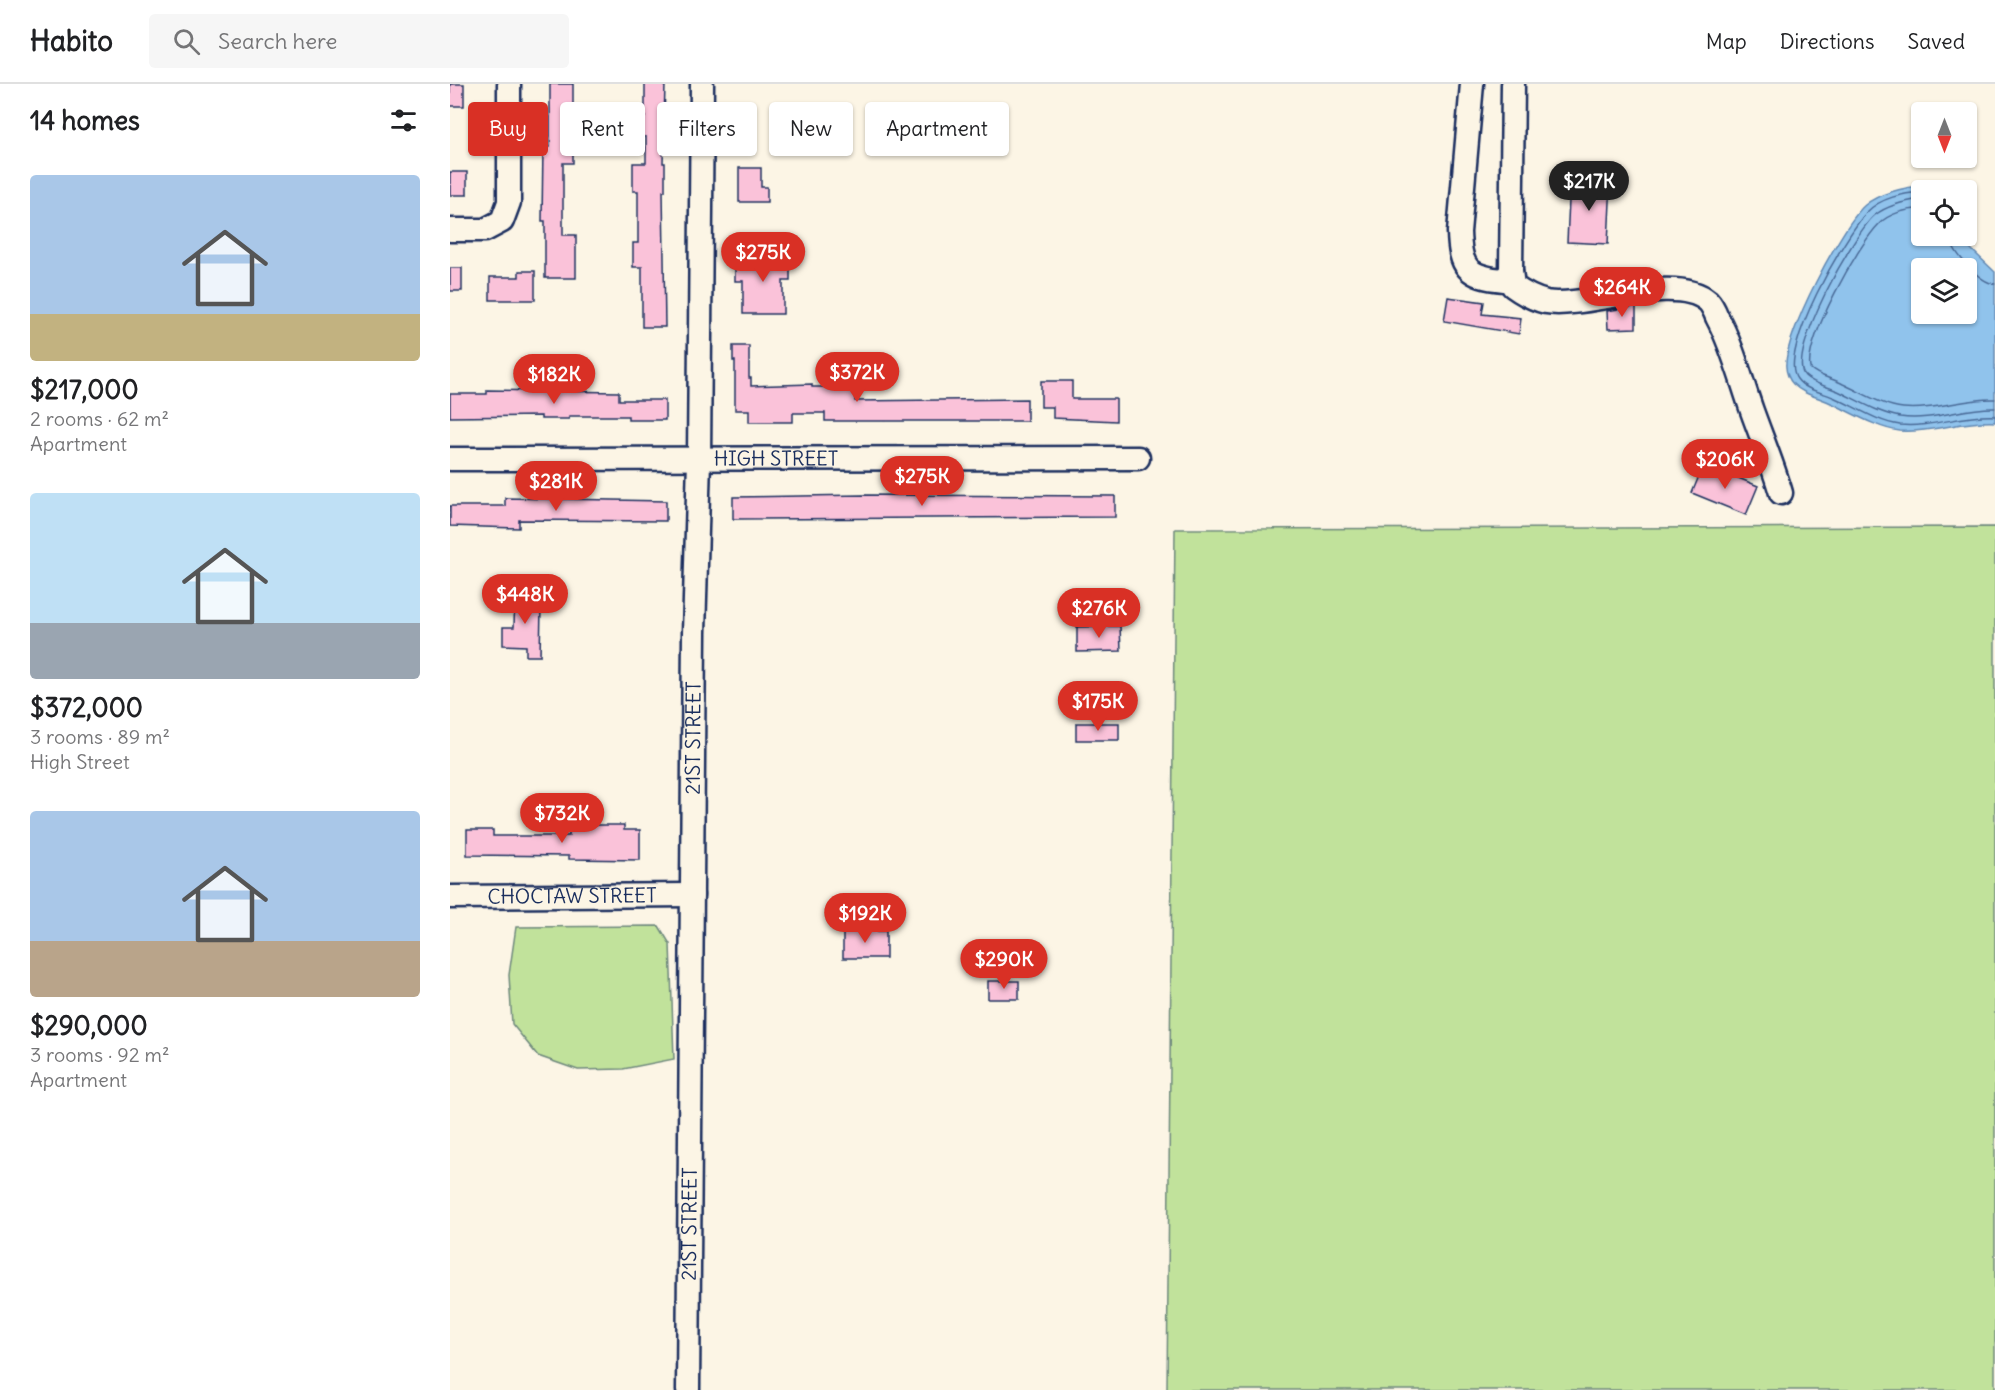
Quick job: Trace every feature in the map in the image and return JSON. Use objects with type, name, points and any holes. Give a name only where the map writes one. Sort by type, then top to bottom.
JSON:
[{"type":"street","points":[[450,230],[485,230],[502,221],[509,202],[509,84]]},
{"type":"street","name":"21ST STREET","points":[[688,1390],[694,633],[699,460],[702,84]]},
{"type":"street","points":[[1472,84],[1459,232],[1460,254],[1465,266],[1485,278],[1504,280],[1510,272]]},
{"type":"street","points":[[1513,84],[1510,272],[1513,286],[1527,296],[1547,302],[1571,302],[1637,292],[1663,291],[1681,291],[1697,295],[1709,302],[1730,346],[1773,464],[1781,493]]},
{"type":"street","name":"HIGH STREET","points":[[450,459],[1138,458]]},
{"type":"street","name":"CHOCTAW STREET","points":[[450,897],[692,895]]},
{"type":"green space","points":[[1995,527],[1995,1390],[1167,1390],[1175,529]]},
{"type":"green space","points":[[659,926],[670,944],[674,1059],[623,1069],[578,1070],[538,1056],[512,1024],[509,975],[516,927]]},
{"type":"water","points":[[1911,187],[1911,246],[1969,246],[1995,272],[1995,422],[1912,431],[1892,430],[1802,391],[1787,374],[1788,352],[1794,332],[1829,257],[1855,216],[1865,205],[1895,190]]},
{"type":"building","points":[[450,84],[464,84],[464,106],[450,106]]},
{"type":"building","points":[[550,84],[573,84],[573,102],[560,102],[560,156],[573,156],[573,163],[563,163],[563,235],[576,235],[576,278],[545,278],[545,221],[542,221],[543,156],[548,156],[548,147],[550,147]]},
{"type":"building","points":[[645,84],[665,84],[665,102],[657,102],[657,156],[663,156],[663,163],[665,163],[665,191],[663,191],[665,327],[642,327],[642,267],[633,267],[633,243],[638,243],[638,191],[633,191],[633,163],[646,163]]},
{"type":"building","points":[[739,168],[761,168],[761,187],[767,187],[767,202],[739,202]]},
{"type":"building","points":[[450,172],[467,172],[467,195],[450,195]]},
{"type":"building","points":[[1570,179],[1611,181],[1608,244],[1567,242]]},
{"type":"building","points":[[735,257],[790,257],[790,281],[783,281],[783,314],[743,314],[743,281],[735,281]]},
{"type":"building","points":[[450,268],[462,268],[462,291],[450,291]]},
{"type":"building","points":[[519,271],[535,271],[535,300],[490,300],[490,277],[519,277]]},
{"type":"building","points":[[1448,297],[1484,302],[1482,314],[1521,318],[1519,334],[1444,321]]},
{"type":"building","points":[[1636,306],[1636,328],[1608,329],[1607,311]]},
{"type":"building","points":[[733,346],[749,346],[751,386],[812,384],[812,387],[855,387],[855,401],[1027,399],[1027,421],[825,421],[825,413],[793,413],[793,422],[749,422],[749,410],[735,410]]},
{"type":"building","points":[[1041,381],[1072,381],[1072,399],[1116,399],[1116,421],[1053,418],[1053,407],[1041,407]]},
{"type":"building","points":[[487,390],[619,392],[619,400],[665,400],[665,420],[628,420],[628,416],[569,416],[569,419],[541,419],[541,416],[450,417],[450,394],[487,394]]},
{"type":"building","points":[[1704,464],[1758,486],[1746,515],[1692,493]]},
{"type":"building","points":[[1115,496],[1115,517],[733,519],[733,497]]},
{"type":"building","points":[[505,498],[666,501],[666,521],[519,520],[519,528],[450,526],[450,506],[505,506]]},
{"type":"building","points":[[515,592],[534,593],[534,607],[541,607],[540,656],[526,656],[526,646],[503,645],[503,627],[514,627]]},
{"type":"building","points":[[1120,626],[1121,651],[1077,652],[1077,627]]},
{"type":"building","points":[[1076,723],[1119,723],[1119,740],[1076,740]]},
{"type":"building","points":[[569,825],[624,825],[624,830],[640,830],[640,860],[569,859],[569,856],[467,855],[467,830],[493,830],[493,836],[569,836]]},
{"type":"building","points":[[843,931],[886,931],[886,958],[843,958]]},
{"type":"building","points":[[988,981],[1019,981],[1019,999],[988,999]]}]
